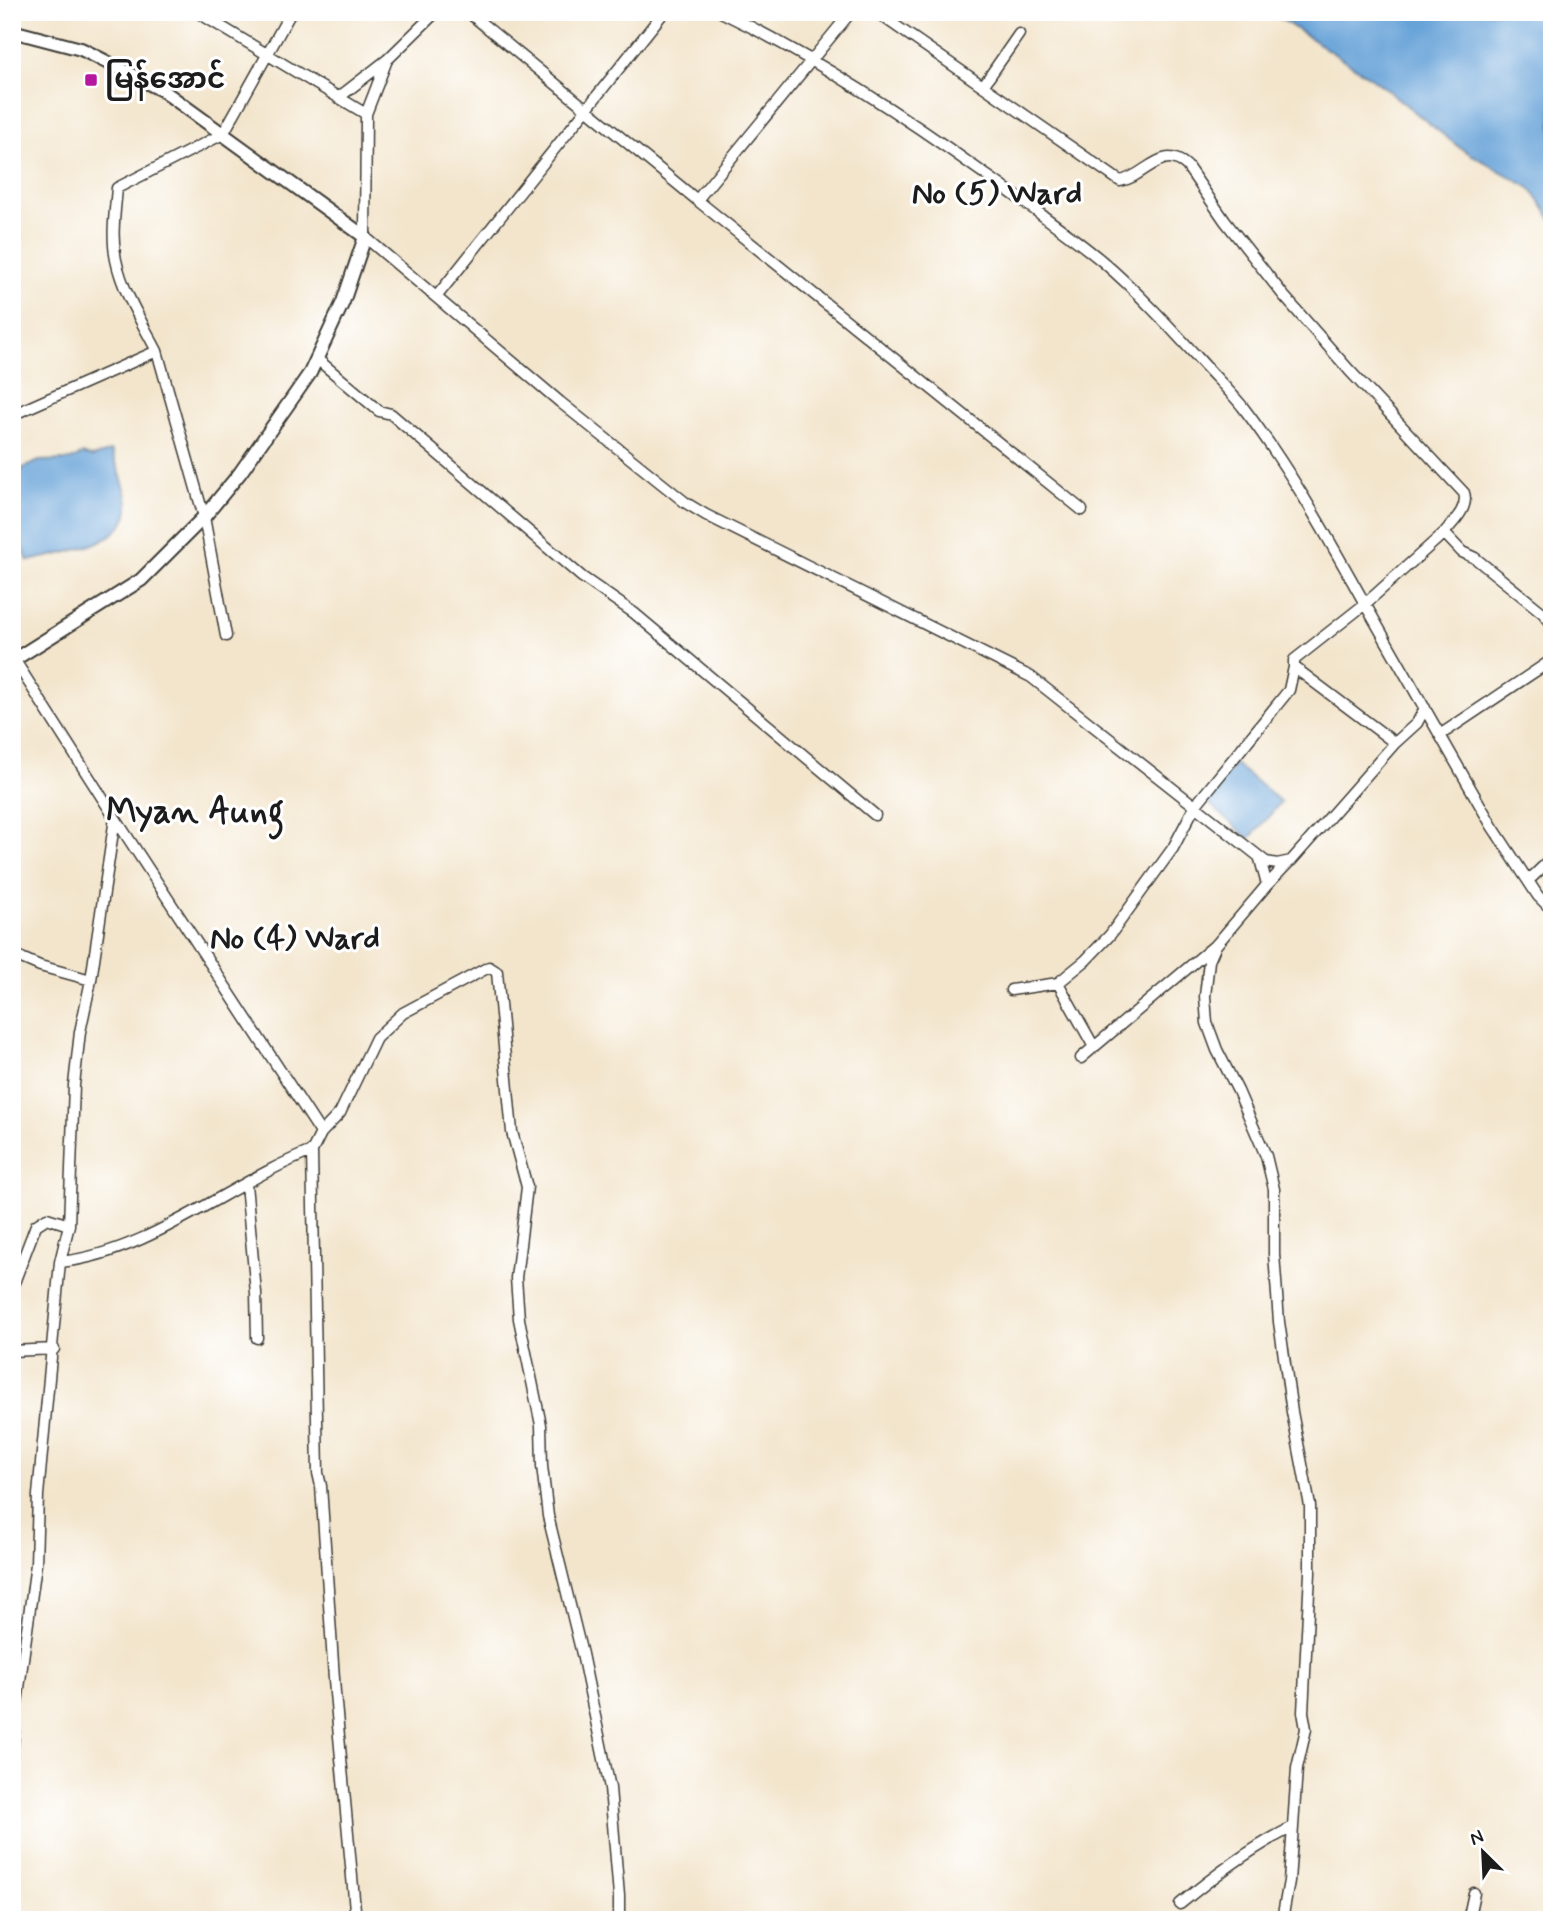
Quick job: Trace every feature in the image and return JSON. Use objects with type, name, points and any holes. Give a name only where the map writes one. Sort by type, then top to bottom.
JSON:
[{"type":"main road","points":[[12,31],[81,49],[162,90],[365,237],[344,302],[310,373],[240,473],[204,517],[141,580],[13,659]]},
{"type":"street","points":[[197,12],[366,114]]},
{"type":"street","points":[[226,636],[204,517],[157,351],[124,289],[116,259],[114,232],[117,188],[223,134],[291,12]]},
{"type":"street","points":[[338,98],[387,60],[436,12]]},
{"type":"street","points":[[468,12],[1082,510]]},
{"type":"street","points":[[437,296],[664,12]]},
{"type":"street","points":[[722,12],[769,35],[934,138],[1102,261],[1143,299],[1240,404],[1264,436],[1323,529],[1492,826],[1538,896],[1552,910]]},
{"type":"street","points":[[697,200],[851,12]]},
{"type":"street","points":[[876,12],[1120,181],[1130,179],[1166,158],[1180,160],[1284,296],[1464,493],[1466,499],[1463,509],[1444,533],[1365,604],[1294,660],[1289,690],[1195,806],[1173,848],[1110,935],[1085,961],[1058,983],[1011,990]]},
{"type":"street","points":[[983,86],[1019,34]]},
{"type":"street","points":[[387,60],[366,114],[365,237],[560,402],[687,503],[706,515],[1031,677],[1259,859],[1277,864],[1290,861]]},
{"type":"street","points":[[12,415],[157,351]]},
{"type":"street","points":[[317,359],[379,411],[391,414],[582,577],[634,613],[875,815]]},
{"type":"street","points":[[1444,533],[1462,552],[1475,558],[1543,613],[1552,624]]},
{"type":"street","points":[[13,659],[321,1133]]},
{"type":"street","points":[[1440,735],[1552,660]]},
{"type":"street","points":[[1294,667],[1395,743]]},
{"type":"street","points":[[1081,1058],[1216,945],[1395,743],[1418,723],[1425,708]]},
{"type":"street","points":[[12,1754],[36,1563],[38,1495],[54,1349],[60,1262],[69,1226],[74,1085],[80,1032],[91,980],[115,818]]},
{"type":"street","points":[[1528,881],[1552,858]]},
{"type":"street","points":[[1259,859],[1267,885]]},
{"type":"street","points":[[1216,945],[1209,961],[1205,996],[1207,1023],[1266,1156],[1274,1189],[1274,1254],[1279,1322],[1292,1412],[1310,1506],[1310,1573],[1303,1712],[1306,1729],[1297,1768],[1289,1881],[1282,1920]]},
{"type":"street","points":[[12,954],[40,966],[91,980]]},
{"type":"street","points":[[356,1920],[318,1472],[312,1151],[321,1133],[340,1113],[376,1038],[403,1013],[489,967],[497,972],[512,1132],[527,1188],[516,1278],[519,1319],[541,1424],[542,1466],[548,1516],[582,1654],[610,1788],[619,1920]]},
{"type":"street","points":[[1058,983],[1094,1047]]},
{"type":"street","points":[[60,1262],[82,1260],[116,1249],[158,1230],[285,1161],[312,1151]]},
{"type":"street","points":[[246,1184],[256,1293],[257,1338]]},
{"type":"street","points":[[12,1288],[36,1224],[47,1218],[69,1226]]},
{"type":"street","points":[[12,1351],[54,1349]]},
{"type":"street","points":[[1180,1904],[1250,1852],[1293,1827]]},
{"type":"street","points":[[1465,1920],[1469,1916],[1474,1893]]},
{"type":"water","points":[[1270,12],[1552,12],[1552,219],[1530,188],[1460,148],[1376,81]]},
{"type":"water","points":[[112,451],[128,503],[126,517],[118,529],[91,545],[28,561],[12,520],[12,473],[39,461],[71,460],[82,454],[92,457]]},
{"type":"water","points":[[1235,764],[1281,802],[1249,839],[1205,800]]},
{"type":"place","name":"မြန်အောင်","points":[[91,80]]},
{"type":"district","name":"No (5) Ward","points":[[997,194]]},
{"type":"district","name":"Myan Aung","points":[[195,812]]},
{"type":"district","name":"No (4) Ward","points":[[295,939]]}]
